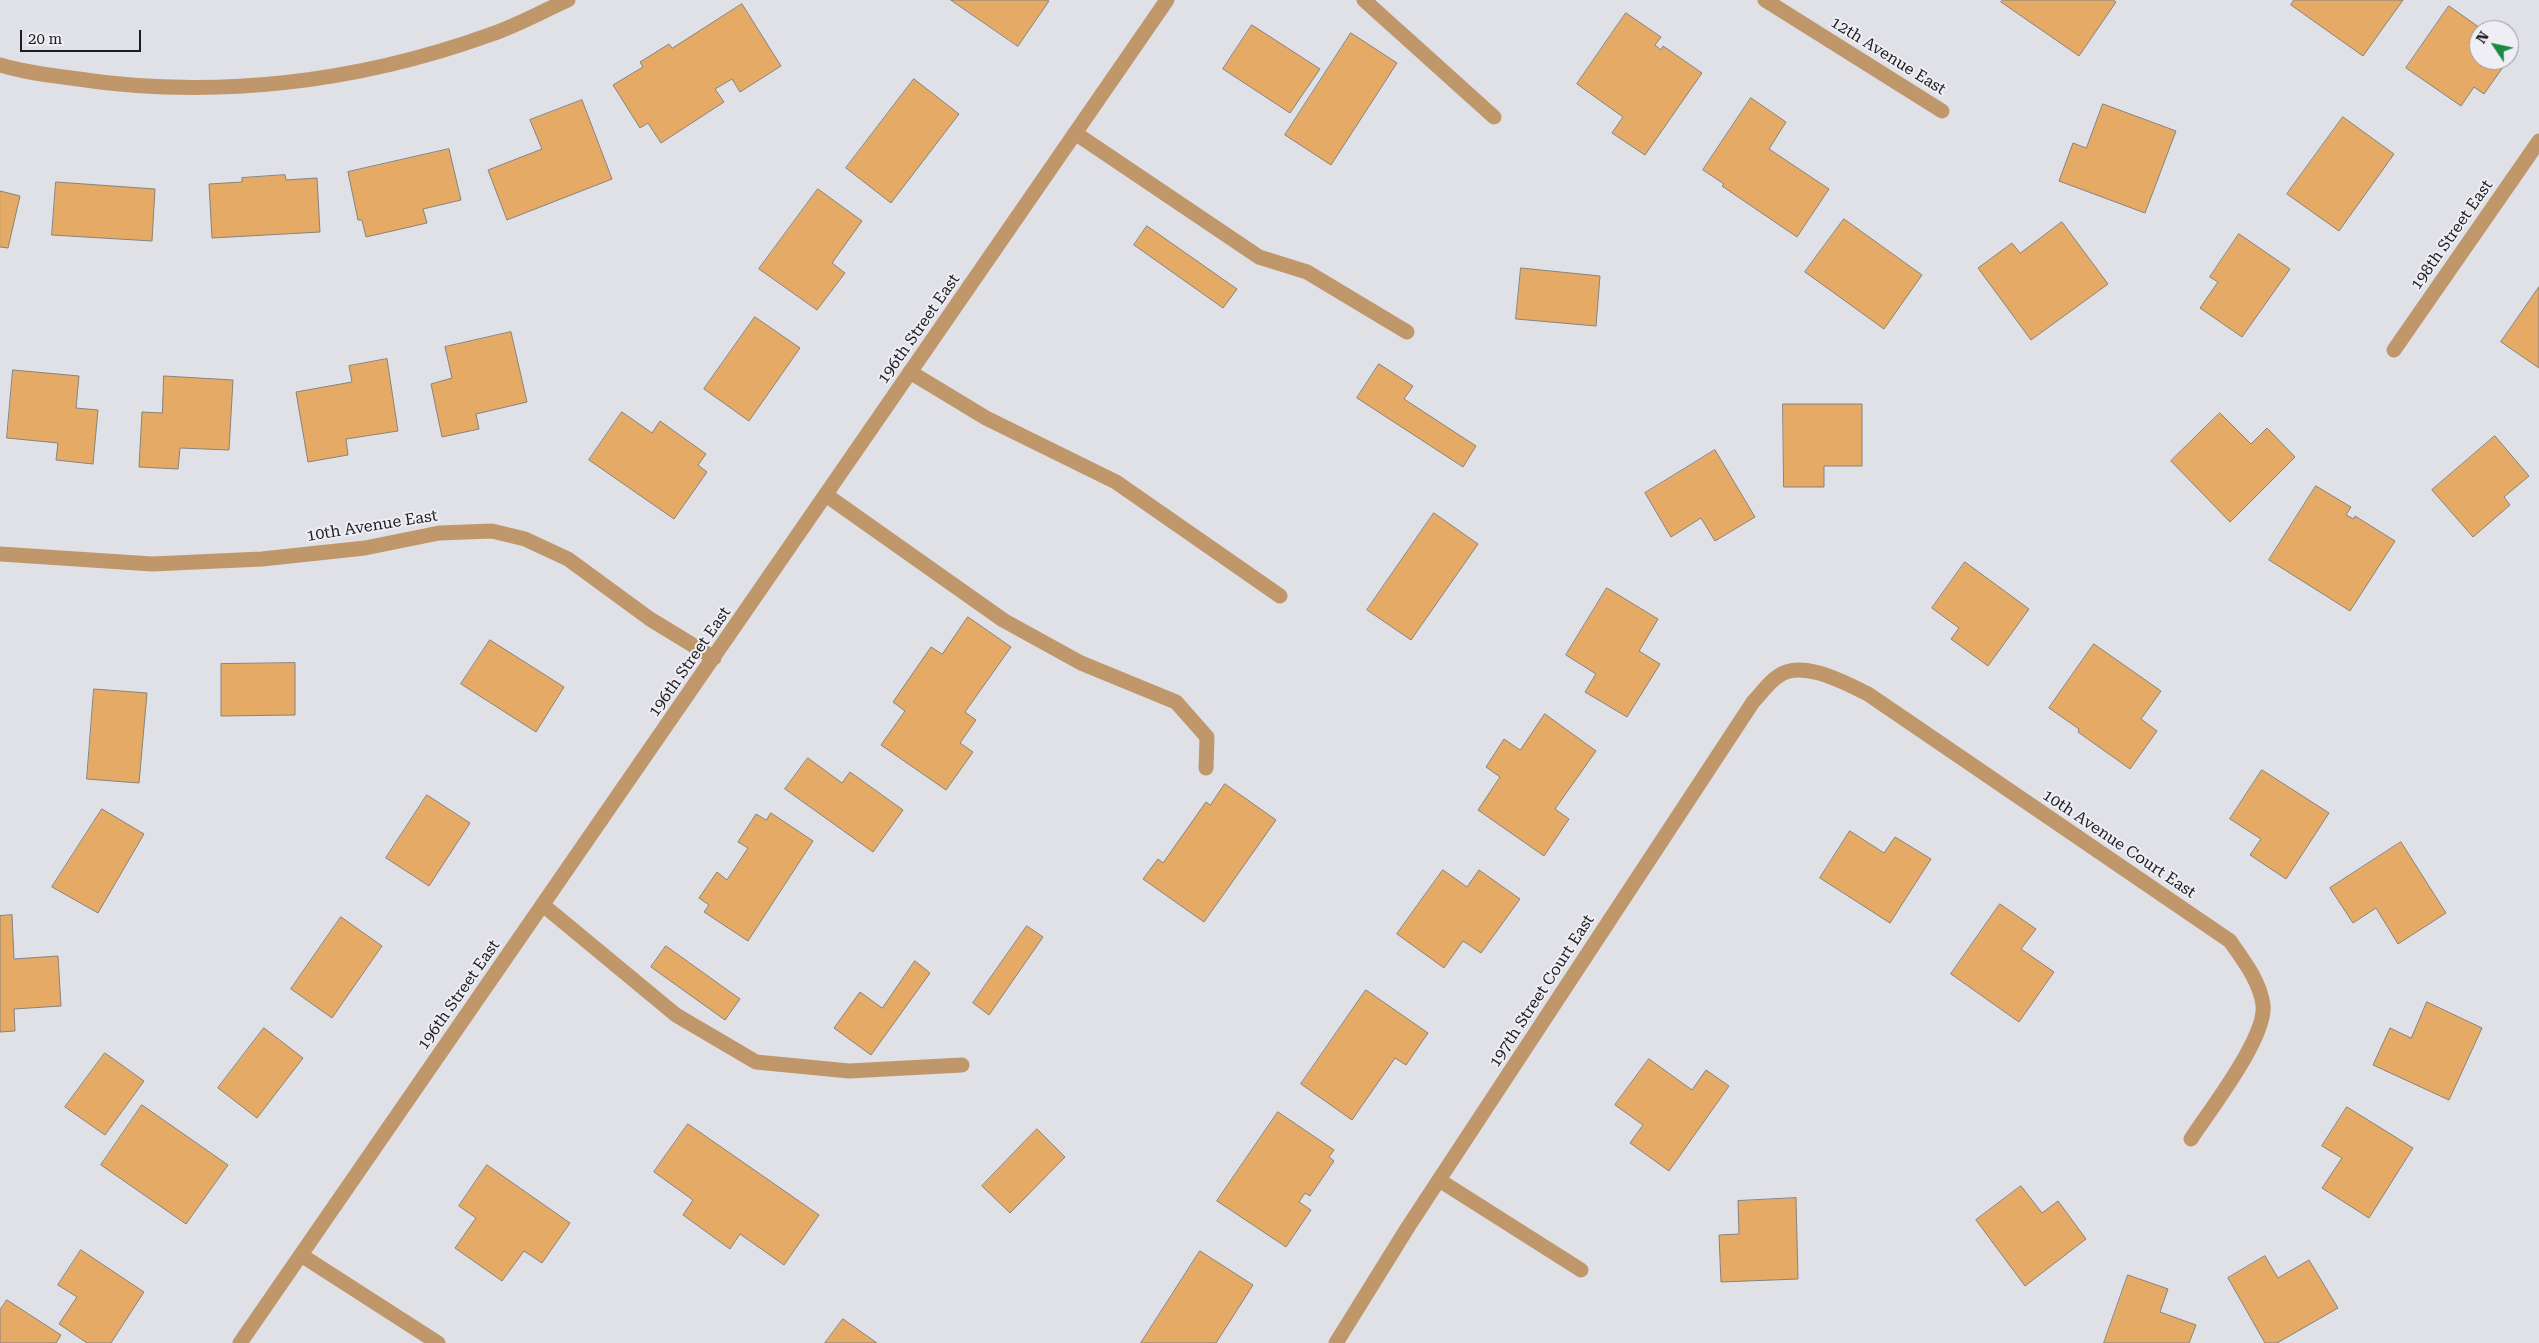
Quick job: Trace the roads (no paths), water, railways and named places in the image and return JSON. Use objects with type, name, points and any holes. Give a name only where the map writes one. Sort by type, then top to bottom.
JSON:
[{"type":"street","points":[[0,65],[18,70],[114,85],[210,89],[307,82],[410,60],[493,34],[568,0]]},
{"type":"street","name":"196th Street East","points":[[240,1343],[1167,0]]},
{"type":"street","points":[[1364,0],[1494,117]]},
{"type":"street","name":"12th Avenue East","points":[[1765,0],[1942,111]]},
{"type":"street","points":[[1075,133],[1259,257],[1307,272],[1407,332]]},
{"type":"street","name":"198th Street East","points":[[2394,350],[2539,140]]},
{"type":"street","points":[[910,372],[986,418],[1116,482],[1280,596]]},
{"type":"street","points":[[826,495],[1003,620],[1081,663],[1176,702],[1207,736],[1206,768]]},
{"type":"street","name":"10th Avenue East","points":[[0,554],[152,564],[262,559],[365,548],[438,533],[492,531],[525,539],[568,559],[650,619],[714,658]]},
{"type":"street","name":"10th Avenue Court East","points":[[1791,670],[1824,674],[1868,694],[2230,941],[2250,969],[2264,1006],[2257,1033],[2243,1060],[2191,1139]]},
{"type":"street","name":"197th Street Court East","points":[[1336,1343],[1439,1180],[1753,702],[1777,677],[1791,670]]},
{"type":"street","points":[[543,905],[676,1015],[756,1062],[849,1071],[962,1065]]},
{"type":"street","points":[[1439,1180],[1581,1270]]},
{"type":"street","points":[[302,1255],[438,1343]]}]
